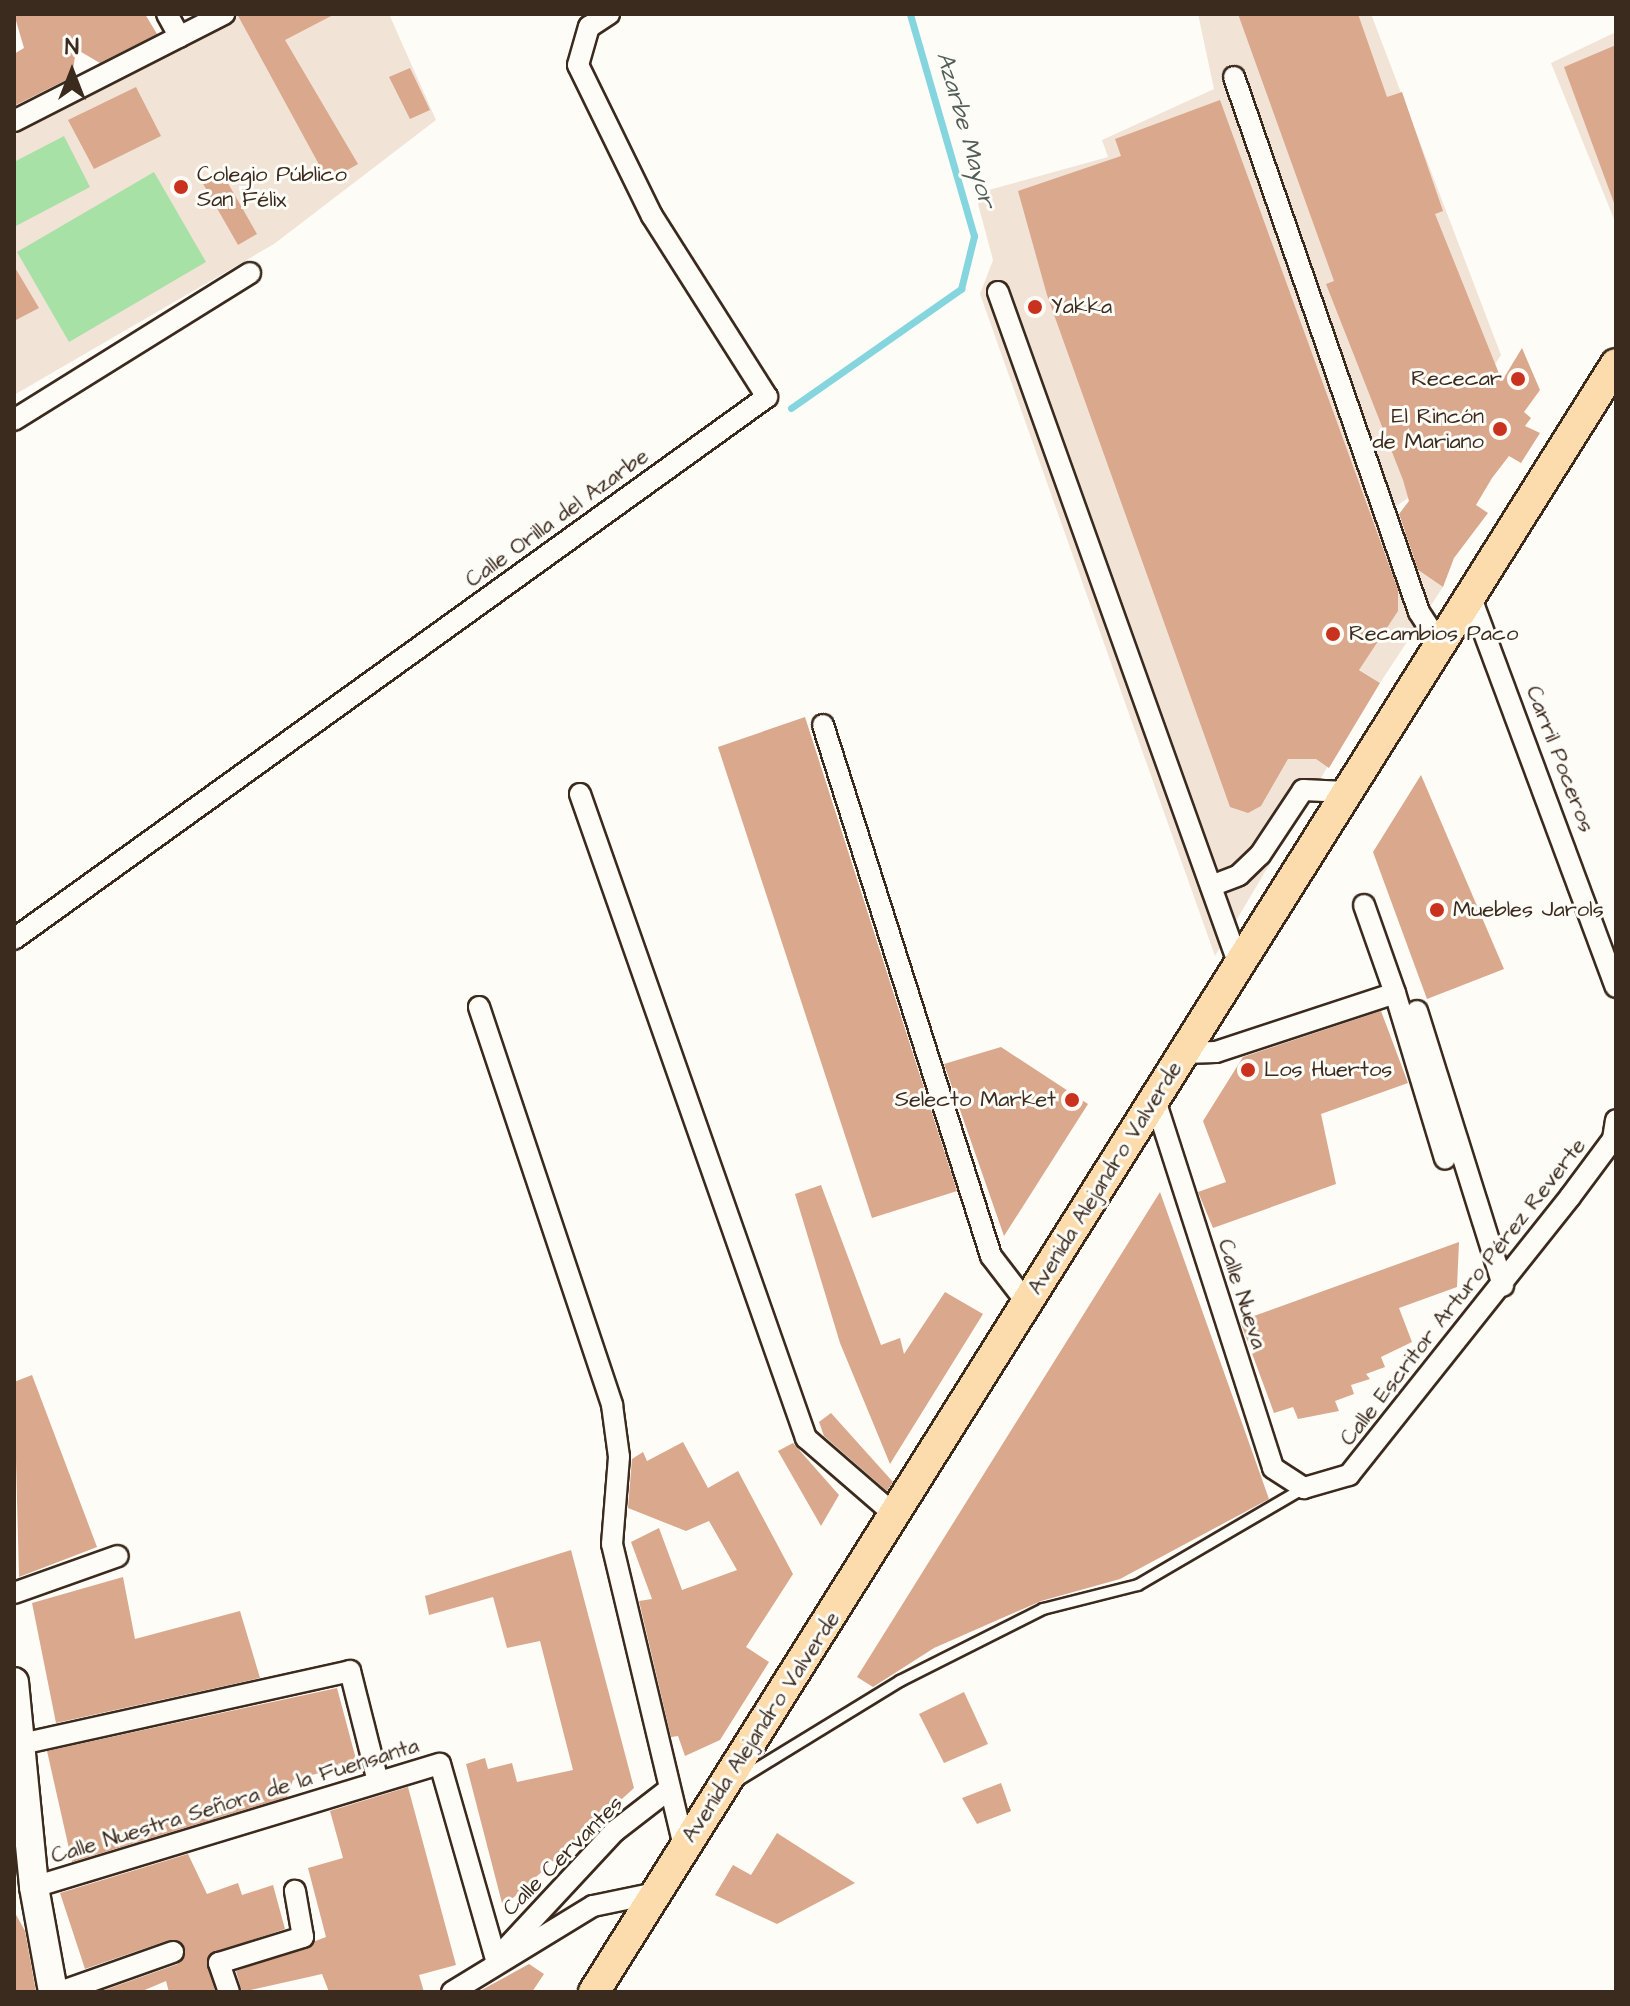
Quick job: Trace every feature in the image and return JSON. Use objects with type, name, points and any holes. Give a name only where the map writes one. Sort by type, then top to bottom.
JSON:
[{"type":"main road","name":"Avenida Alejandro Valverde","points":[[594,1992],[1616,364]]},
{"type":"street","points":[[167,14],[180,37]]},
{"type":"street","points":[[14,121],[224,14]]},
{"type":"street","name":"Calle Orilla del Azarbe","points":[[14,939],[767,397],[652,216],[578,65],[589,27],[609,14]]},
{"type":"street","points":[[1234,77],[1419,612],[1440,644]]},
{"type":"street","points":[[14,420],[250,273]]},
{"type":"street","points":[[998,292],[1239,965]]},
{"type":"street","name":"Carril Poceros","points":[[1470,595],[1616,987]]},
{"type":"street","points":[[823,725],[991,1256],[1027,1303]]},
{"type":"street","points":[[1211,886],[1239,875],[1260,855],[1303,790],[1346,792]]},
{"type":"street","points":[[580,794],[806,1438],[895,1515]]},
{"type":"street","points":[[1364,905],[1395,993],[1445,1159]]},
{"type":"street","points":[[1184,1053],[1216,1052],[1395,993]]},
{"type":"street","points":[[479,1007],[612,1405],[619,1457],[612,1544],[668,1790],[684,1846]]},
{"type":"street","points":[[1417,1011],[1503,1286]]},
{"type":"street","name":"Calle Nueva","points":[[1155,1100],[1273,1468],[1304,1488]]},
{"type":"street","name":"Calle Escritor Arturo Pérez Reverte","points":[[1304,1488],[1349,1475],[1503,1286],[1615,1135]]},
{"type":"street","points":[[14,1593],[118,1556]]},
{"type":"street","points":[[18,1726],[350,1671],[378,1782]]},
{"type":"street","points":[[14,1682],[34,1887],[53,1992]]},
{"type":"street","name":"Calle Nuestra Señora de la Fuensanta","points":[[34,1887],[440,1764],[496,1959]]},
{"type":"street","name":"Calle Cervantes","points":[[496,1959],[615,1831],[668,1790]]},
{"type":"street","points":[[229,1992],[219,1963],[303,1937],[295,1891]]},
{"type":"street","name":"Calle Cervantes","points":[[452,1992],[496,1959],[593,1906],[656,1893]]},
{"type":"street","points":[[60,1992],[173,1952]]},
{"type":"lane","points":[[719,1791],[900,1681],[1043,1609],[1138,1585],[1304,1488]]},
{"type":"shaded area","name":"Colegio Público San Félix","points":[[241,14],[389,14],[436,120],[274,244],[14,395],[14,130]]},
{"type":"shaded area","points":[[1198,14],[1371,14],[1501,355],[1411,496],[1395,507],[1411,566],[1443,587],[1380,683],[1326,648],[1316,759],[1328,766],[1215,956],[980,294],[993,260],[978,204],[985,191],[1108,157],[1102,140],[1214,89]]},
{"type":"shaded area","points":[[1616,32],[1616,224],[1551,63]]},
{"type":"green space","points":[[64,136],[90,187],[14,227],[14,162]]},
{"type":"green space","points":[[154,172],[206,262],[69,342],[17,252]]},
{"type":"building","points":[[14,14],[145,14],[157,34],[100,63],[76,49],[72,77],[14,106],[14,54],[24,48]]},
{"type":"building","points":[[237,14],[335,14],[285,40],[358,164],[328,181]]},
{"type":"building","points":[[1238,14],[1358,14],[1387,97],[1402,92],[1443,211],[1435,214],[1502,381],[1522,348],[1540,390],[1524,412],[1531,418],[1525,426],[1540,433],[1521,463],[1509,456],[1492,478],[1476,505],[1488,513],[1454,558],[1443,587],[1418,570],[1399,514],[1409,501],[1403,480],[1326,284],[1334,281]]},
{"type":"building","points":[[1616,45],[1616,202],[1614,203],[1564,67]]},
{"type":"building","points":[[410,68],[430,110],[410,119],[389,77]]},
{"type":"building","points":[[136,87],[161,136],[94,169],[68,120]]},
{"type":"building","points":[[1220,100],[1398,590],[1398,611],[1359,670],[1380,683],[1329,768],[1316,759],[1288,759],[1261,806],[1248,813],[1230,807],[1047,295],[1018,191],[1121,156],[1115,139]]},
{"type":"building","points":[[221,171],[257,234],[238,245],[202,182]]},
{"type":"building","points":[[14,266],[39,308],[14,321]]},
{"type":"building","points":[[805,717],[957,1191],[872,1218],[718,747]]},
{"type":"building","name":"Muebles Jarols","points":[[1421,775],[1504,969],[1427,999],[1373,852]]},
{"type":"building","points":[[1381,1011],[1408,1083],[1321,1114],[1336,1184],[1213,1228],[1198,1192],[1226,1182],[1203,1121],[1243,1057]]},
{"type":"building","points":[[1001,1047],[1088,1104],[1004,1236],[944,1064]]},
{"type":"building","points":[[821,1185],[881,1345],[900,1338],[904,1354],[945,1292],[983,1314],[890,1464],[840,1343],[795,1194]]},
{"type":"building","points":[[1160,1192],[1269,1499],[1120,1579],[1041,1601],[934,1648],[873,1687],[857,1677]]},
{"type":"building","points":[[1459,1242],[1457,1287],[1399,1308],[1412,1342],[1381,1357],[1385,1367],[1366,1374],[1370,1379],[1351,1385],[1354,1394],[1335,1401],[1339,1411],[1298,1419],[1293,1407],[1274,1413],[1240,1321]]},
{"type":"building","points":[[32,1375],[97,1547],[19,1577],[14,1382]]},
{"type":"building","points":[[831,1413],[893,1482],[887,1491],[824,1436],[819,1422]]},
{"type":"building","points":[[683,1442],[708,1488],[738,1471],[793,1574],[746,1647],[769,1662],[720,1740],[685,1756],[678,1736],[671,1737],[639,1601],[652,1599],[631,1542],[659,1528],[682,1590],[737,1570],[709,1521],[686,1531],[628,1508],[632,1459],[643,1452],[647,1461]]},
{"type":"building","points":[[793,1443],[839,1495],[821,1526],[778,1451]]},
{"type":"building","points":[[571,1550],[634,1788],[503,1907],[466,1764],[485,1758],[488,1769],[512,1763],[517,1782],[573,1770],[540,1641],[507,1648],[493,1597],[429,1615],[425,1596]]},
{"type":"building","points":[[123,1577],[135,1639],[240,1611],[260,1678],[56,1723],[32,1603]]},
{"type":"building","points":[[337,1688],[357,1763],[293,1780],[287,1797],[72,1862],[47,1751]]},
{"type":"building","points":[[964,1692],[988,1744],[944,1763],[919,1714]]},
{"type":"building","points":[[1001,1783],[1011,1811],[977,1824],[962,1798]]},
{"type":"building","points":[[408,1787],[456,1965],[419,1975],[424,1992],[329,1992],[322,1974],[242,1992],[236,1971],[326,1937],[308,1868],[343,1858],[330,1811]]},
{"type":"building","points":[[777,1833],[855,1883],[777,1924],[715,1895],[733,1865],[751,1875]]},
{"type":"building","points":[[188,1854],[207,1894],[238,1883],[242,1895],[273,1885],[285,1929],[210,1954],[215,1992],[169,1992],[166,1981],[140,1992],[99,1992],[178,1964],[185,1947],[169,1940],[85,1969],[60,1893]]},
{"type":"building","points":[[14,1911],[25,1931],[36,1992],[14,1992]]},
{"type":"building","points":[[529,1964],[544,1974],[532,1992],[478,1992]]},
{"type":"waterway","name":"Azarbe Mayor","points":[[791,408],[961,289],[974,236],[910,14]]},
{"type":"place","name":"Colegio Público San Félix","points":[[181,187]]},
{"type":"place","name":"Yakka","points":[[1035,307]]},
{"type":"place","name":"Rececar","points":[[1518,379]]},
{"type":"place","name":"El Rincón de Mariano","points":[[1500,429]]},
{"type":"place","name":"Recambios Paco","points":[[1333,634]]},
{"type":"place","name":"Muebles Jarols","points":[[1437,910]]},
{"type":"place","name":"Los Huertos","points":[[1248,1070]]},
{"type":"place","name":"Selecto Market","points":[[1072,1100]]}]
